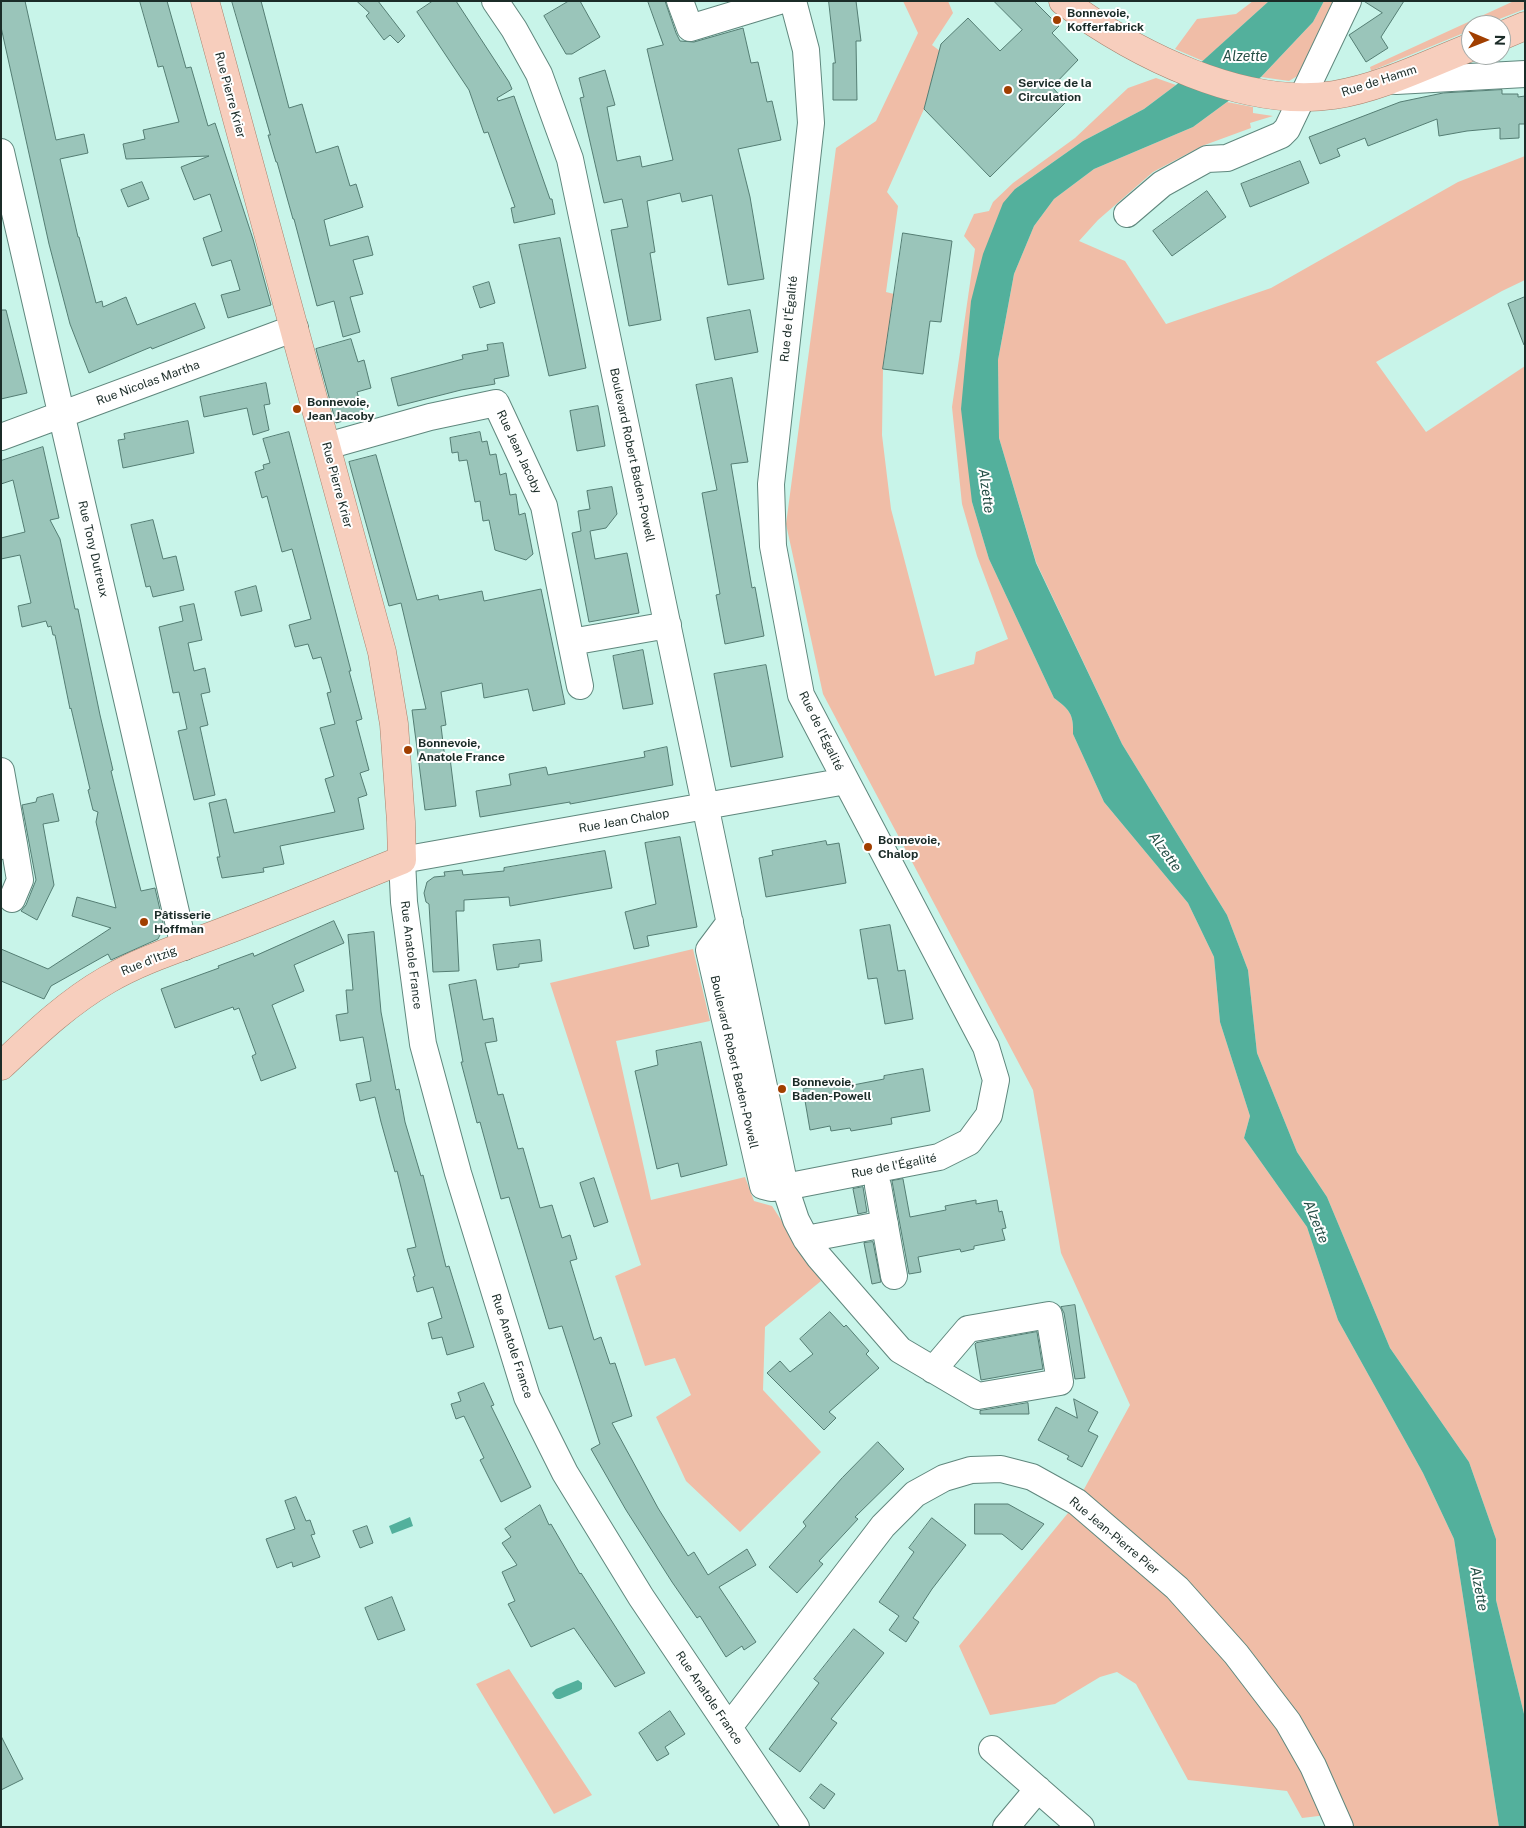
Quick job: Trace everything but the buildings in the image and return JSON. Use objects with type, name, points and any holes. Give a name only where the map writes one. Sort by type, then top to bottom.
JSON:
[{"type":"main road","name":"Rue Pierre Krier","points":[[205,1],[382,652],[394,724],[402,860]]},
{"type":"main road","name":"Rue de Hamm","points":[[1063,1],[1111,33],[1168,63],[1211,80],[1257,93],[1301,98],[1335,95],[1383,82],[1461,51]]},
{"type":"main road","points":[[1511,32],[1525,26]]},
{"type":"main road","name":"Rue d'Itzig","points":[[1,1066],[72,1003],[106,980],[154,957],[285,908],[402,860]]},
{"type":"street","name":"Boulevard Robert Baden-Powell","points":[[495,1],[514,29],[539,74],[570,159],[730,922],[708,950],[763,1186],[771,1188],[785,1187]]},
{"type":"street","points":[[680,1],[690,28],[779,1]]},
{"type":"street","name":"Rue de l'Égalité","points":[[785,1187],[939,1157],[969,1142],[990,1115],[996,1080],[986,1047],[801,695],[773,546],[771,484],[811,123],[806,50],[793,1]]},
{"type":"street","points":[[1128,214],[1162,184],[1207,159],[1227,158],[1281,135],[1288,129],[1348,1]]},
{"type":"street","points":[[1383,82],[1525,74]]},
{"type":"street","name":"Rue Tony Dutreux","points":[[1,152],[184,947]]},
{"type":"street","name":"Rue Nicolas Martha","points":[[1,437],[295,328]]},
{"type":"street","name":"Rue Jean Jacoby","points":[[327,446],[430,417],[496,403],[544,506],[580,686]]},
{"type":"street","points":[[571,642],[668,625]]},
{"type":"street","points":[[1,771],[8,845],[20,880],[12,899]]},
{"type":"street","name":"Rue Jean Chalop","points":[[402,860],[846,781]]},
{"type":"street","name":"Rue Anatole France","points":[[402,860],[404,902],[423,1044],[458,1173],[527,1397],[565,1473],[641,1597],[796,1827]]},
{"type":"street","points":[[878,1186],[894,1276]]},
{"type":"street","points":[[785,1187],[796,1220],[806,1239],[819,1257],[900,1350],[933,1370],[978,1396],[1060,1382],[1049,1315],[968,1328],[933,1370]]},
{"type":"street","points":[[806,1239],[885,1224]]},
{"type":"street","name":"Rue Jean-Pierre Pier","points":[[729,1727],[883,1526],[915,1494],[944,1478],[971,1470],[1001,1469],[1032,1477],[1076,1502],[1177,1588],[1236,1654],[1288,1722],[1313,1766],[1340,1827]]},
{"type":"street","points":[[992,1749],[1081,1827]]},
{"type":"street","points":[[1006,1827],[1038,1789]]},
{"type":"shaded area","points":[[903,1],[948,1],[953,13],[932,45],[940,51],[924,109],[887,192],[898,206],[886,292],[894,294],[883,369],[882,435],[891,509],[935,676],[974,664],[976,652],[1008,639],[977,556],[962,504],[952,407],[975,249],[964,236],[974,214],[989,211],[993,202],[1013,183],[1075,138],[1128,88],[1156,78],[1176,85],[1144,109],[1083,141],[1015,189],[972,502],[989,559],[1054,698],[1070,713],[1073,721],[1073,734],[1104,802],[1188,903],[1214,957],[1220,1022],[1250,1116],[1244,1138],[1307,1227],[1338,1320],[1423,1473],[1454,1539],[1499,1827],[1340,1827],[1335,1814],[1302,1818],[1287,1791],[1188,1780],[1136,1684],[1117,1672],[1100,1677],[1055,1704],[990,1715],[959,1646],[1077,1502],[1130,1405],[1061,1253],[1033,1090],[823,694],[786,524],[836,148],[876,121],[918,33]]},
{"type":"shaded area","points":[[1253,1],[1269,1],[1203,61],[1175,49],[1197,19],[1236,14]]},
{"type":"shaded area","points":[[1324,1],[1338,1],[1299,75],[1289,81],[1261,77],[1313,22]]},
{"type":"shaded area","points":[[1514,1],[1525,1],[1525,9],[1510,15],[1483,15]]},
{"type":"shaded area","points":[[1461,25],[1461,34],[1371,71],[1370,67]]},
{"type":"shaded area","points":[[1227,102],[1253,107],[1253,113],[1273,116],[1250,123],[1251,128],[1202,146],[1153,172],[1098,220],[1079,241],[1125,261],[1166,324],[1271,288],[1458,182],[1525,156],[1525,280],[1376,362],[1426,432],[1525,366],[1525,1718],[1496,1600],[1496,1539],[1469,1462],[1390,1348],[1327,1197],[1297,1152],[1257,1053],[1248,970],[1227,915],[1122,744],[1036,562],[999,438],[998,360],[1014,274],[1034,226],[1054,199],[1094,169],[1193,127]]},
{"type":"shaded area","points":[[693,949],[710,1021],[616,1041],[651,1200],[745,1177],[754,1201],[772,1206],[821,1281],[765,1327],[763,1390],[821,1452],[740,1532],[686,1481],[656,1417],[691,1395],[675,1358],[645,1366],[615,1276],[641,1265],[550,983]]},
{"type":"shaded area","points":[[509,1669],[592,1795],[554,1814],[476,1684]]},
{"type":"water","name":"Alzette","points":[[1269,1],[1324,1],[1313,22],[1261,77],[1193,127],[1094,169],[1054,199],[1034,226],[1014,274],[998,360],[999,438],[1036,563],[1122,744],[1227,915],[1248,970],[1257,1053],[1297,1152],[1327,1197],[1390,1348],[1469,1462],[1496,1539],[1496,1600],[1525,1718],[1525,1827],[1499,1827],[1454,1539],[1423,1473],[1338,1320],[1307,1227],[1244,1138],[1250,1116],[1220,1022],[1214,957],[1188,903],[1104,802],[1073,734],[1073,721],[1070,713],[1054,698],[989,559],[972,502],[961,409],[971,301],[983,254],[1003,203],[1015,189],[1083,141],[1144,109],[1176,85]]},
{"type":"water","points":[[410,1517],[413,1526],[392,1534],[389,1526]]},
{"type":"water","points":[[578,1680],[582,1683],[582,1689],[560,1699],[555,1698],[552,1693],[556,1689]]},
{"type":"place","name":"Bonnevoie, Kofferfabrick","points":[[1057,20]]},
{"type":"place","name":"Service de la Circulation","points":[[1008,90]]},
{"type":"place","name":"Bonnevoie, Jean Jacoby","points":[[297,409]]},
{"type":"place","name":"Bonnevoie, Anatole France","points":[[408,750]]},
{"type":"place","name":"Bonnevoie, Chalop","points":[[868,847]]},
{"type":"place","name":"Pâtisserie Hoffman","points":[[144,922]]},
{"type":"place","name":"Bonnevoie, Baden-Powell","points":[[782,1089]]}]
